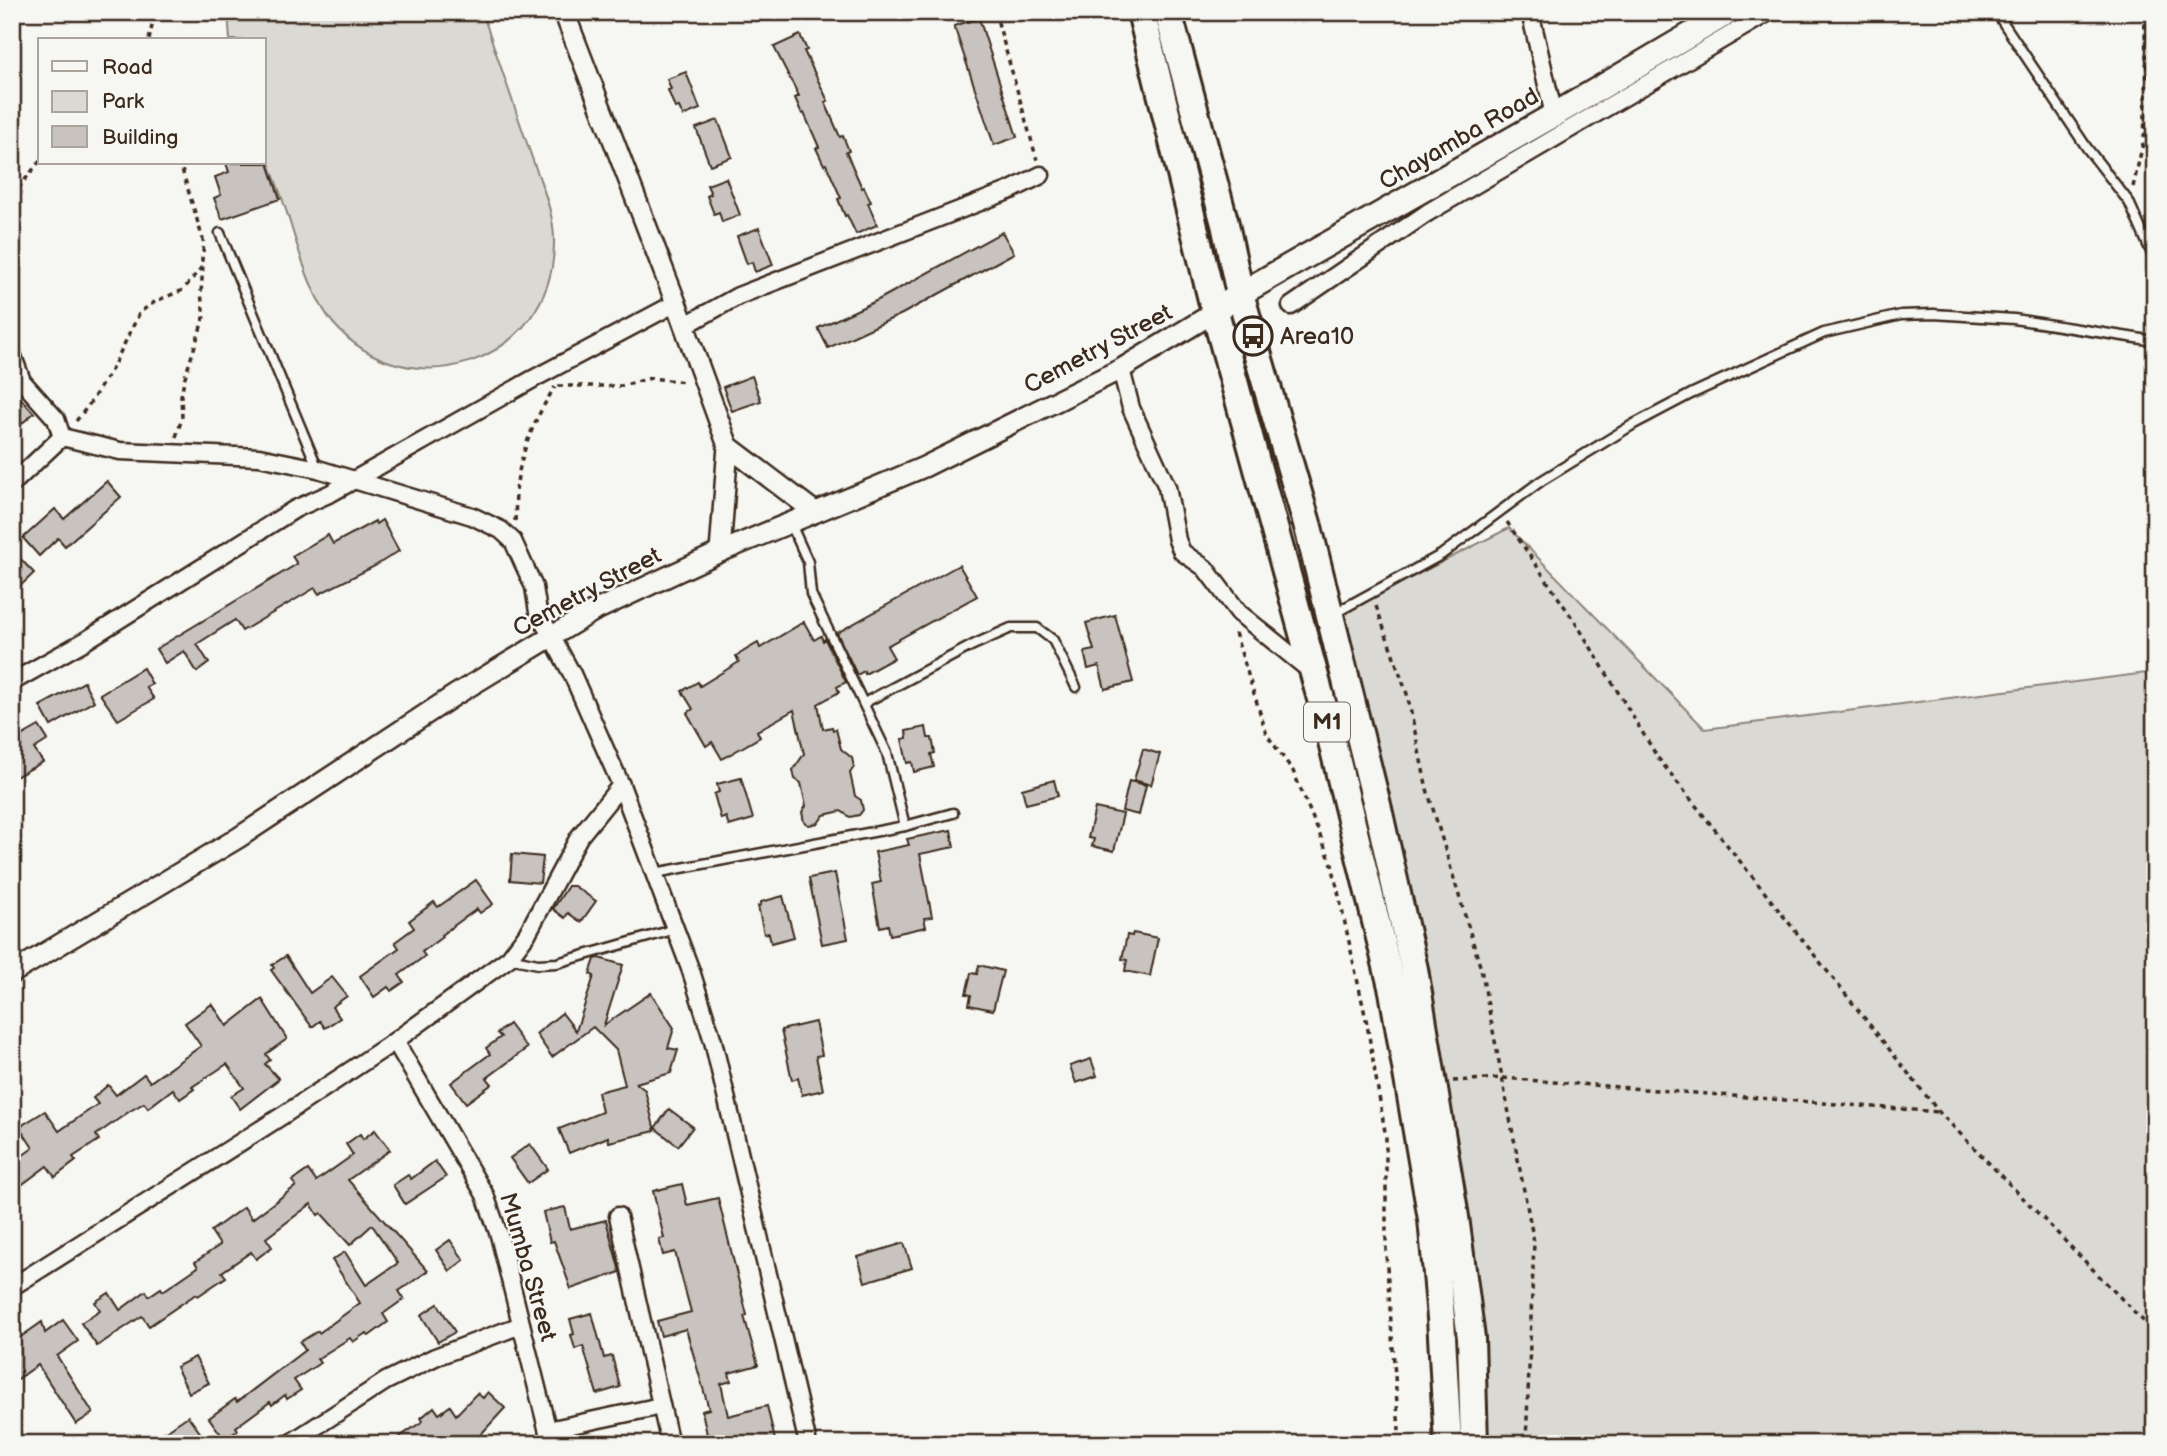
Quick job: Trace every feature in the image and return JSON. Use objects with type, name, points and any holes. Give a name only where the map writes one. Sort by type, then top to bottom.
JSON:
[{"type":"highway","name":"M1","points":[[1141,12],[1213,295],[1215,312],[1314,674],[1394,991],[1432,1219],[1448,1444]]},
{"type":"highway","name":"M1","points":[[1168,12],[1225,224],[1240,293],[1308,527],[1378,809],[1414,969],[1455,1217],[1471,1338],[1474,1444]]},
{"type":"main road","name":"Chayamba Road","points":[[1215,312],[1240,293],[1554,115],[1729,12]]},
{"type":"street","points":[[564,12],[728,446],[720,552]]},
{"type":"street","points":[[1530,12],[1554,115]]},
{"type":"street","points":[[1291,306],[1427,213],[1769,12]]},
{"type":"street","points":[[684,326],[738,296],[1011,190],[1041,175]]},
{"type":"street","points":[[13,681],[85,641],[263,527],[331,493],[533,379],[676,303]]},
{"type":"street","name":"Cemetry Street","points":[[12,972],[238,838],[549,636],[626,595],[720,552],[924,467],[1121,369],[1215,312]]},
{"type":"street","points":[[12,354],[22,381],[56,419],[62,437]]},
{"type":"street","points":[[1121,369],[1131,408],[1167,487],[1177,540],[1182,552],[1205,568],[1239,613],[1314,674]]},
{"type":"street","points":[[62,437],[120,451],[259,457],[318,469],[472,516],[501,530],[513,541],[534,587],[538,612],[572,674],[621,785],[677,929],[713,1041],[808,1444]]},
{"type":"street","points":[[12,484],[62,437]]},
{"type":"street","points":[[728,446],[814,512]]},
{"type":"street","points":[[12,1287],[285,1114],[395,1041],[509,958],[527,934],[579,837],[621,785]]},
{"type":"street","name":"Mumba Street","points":[[395,1041],[485,1195],[499,1236],[550,1437]]},
{"type":"street","points":[[618,1216],[670,1444]]},
{"type":"street","points":[[289,1444],[386,1381],[435,1357],[522,1325]]},
{"type":"street","points":[[550,1437],[662,1406]]},
{"type":"lane","points":[[1996,12],[2087,148],[2129,202],[2155,261]]},
{"type":"lane","points":[[220,233],[318,469]]},
{"type":"lane","points":[[1330,615],[1441,555],[1499,510],[1583,454],[1691,394],[1813,338],[1875,320],[1901,315],[1933,314],[2014,319],[2155,341]]},
{"type":"lane","points":[[790,522],[808,562],[811,594],[887,753],[905,826]]},
{"type":"lane","points":[[864,703],[973,645],[1011,628],[1037,628],[1053,640],[1076,687]]},
{"type":"lane","points":[[655,873],[905,826],[953,813]]},
{"type":"lane","points":[[509,958],[538,964],[556,963],[677,929]]},
{"type":"path","points":[[149,38],[155,12]]},
{"type":"path","points":[[995,12],[1041,175]]},
{"type":"path","points":[[2129,202],[2144,139],[2147,74],[2144,12]]},
{"type":"path","points":[[12,196],[38,164]]},
{"type":"path","points":[[158,452],[178,435],[182,418],[184,380],[204,317],[201,293],[204,243],[180,164]]},
{"type":"path","points":[[62,437],[88,406],[112,369],[140,312],[156,301],[183,290],[201,268],[203,259]]},
{"type":"path","points":[[513,541],[517,484],[528,440],[537,417],[556,386],[561,364]]},
{"type":"path","points":[[533,379],[545,385],[556,386],[621,386],[650,377],[706,385]]},
{"type":"path","points":[[1499,510],[1579,628],[1658,758],[1939,1112],[2155,1333]]},
{"type":"path","points":[[1371,591],[1407,694],[1427,789],[1481,969],[1534,1242],[1526,1444]]},
{"type":"path","points":[[1232,623],[1267,736],[1293,771],[1332,864],[1367,1024],[1386,1138],[1387,1254],[1399,1444]]},
{"type":"path","points":[[1434,1083],[1502,1078],[1939,1112]]},
{"type":"green space","points":[[228,12],[482,12],[546,197],[554,232],[547,285],[530,319],[504,344],[472,361],[436,368],[399,365],[364,350],[333,323],[324,311],[310,281],[266,153],[266,38],[230,38]]},
{"type":"green space","points":[[1509,528],[1705,729],[2146,673],[2155,699],[2155,1444],[1482,1444],[1341,613]]},
{"type":"building","points":[[979,18],[1017,137],[994,145],[954,26]]},
{"type":"building","points":[[800,35],[807,50],[804,51],[828,101],[825,102],[849,151],[846,152],[871,202],[868,203],[877,225],[856,234],[847,215],[845,216],[838,199],[841,198],[795,98],[799,96],[774,47]]},
{"type":"building","points":[[686,72],[700,109],[683,116],[679,107],[675,108],[667,79]]},
{"type":"building","points":[[718,120],[732,157],[710,165],[696,128]]},
{"type":"building","points":[[268,163],[280,199],[222,219],[214,198],[221,195],[215,177],[229,172],[226,164]]},
{"type":"building","points":[[726,178],[740,215],[722,222],[719,212],[714,214],[707,196],[711,194],[707,185]]},
{"type":"building","points":[[759,228],[773,265],[755,272],[752,262],[747,264],[737,236]]},
{"type":"building","points":[[1002,232],[1014,253],[902,314],[828,348],[818,328],[878,300]]},
{"type":"building","points":[[752,376],[761,401],[732,411],[723,387]]},
{"type":"building","points":[[12,389],[34,413],[12,432]]},
{"type":"building","points":[[107,481],[121,497],[65,546],[58,538],[39,556],[23,538],[55,509],[64,519]]},
{"type":"building","points":[[382,520],[399,551],[319,594],[315,588],[242,631],[235,620],[197,644],[209,663],[197,672],[184,651],[165,663],[156,649],[297,564],[292,556],[328,535],[333,544],[375,521],[376,524]]},
{"type":"building","points":[[12,550],[34,573],[12,594]]},
{"type":"building","points":[[959,565],[977,596],[887,646],[894,658],[865,674],[864,671],[857,675],[837,633]]},
{"type":"building","points":[[1115,615],[1133,682],[1105,689],[1099,666],[1088,669],[1084,652],[1094,650],[1086,623]]},
{"type":"building","points":[[804,622],[814,640],[821,636],[823,641],[825,639],[846,682],[837,687],[839,692],[818,704],[823,729],[836,729],[841,749],[852,758],[854,767],[850,773],[855,796],[861,800],[863,810],[859,815],[850,817],[841,811],[824,815],[818,823],[809,825],[804,822],[802,812],[806,806],[801,783],[795,779],[793,770],[804,754],[794,710],[757,731],[760,737],[722,759],[712,742],[706,746],[687,713],[693,709],[682,691],[698,682],[700,686],[739,662],[736,656],[758,643],[760,648]]},
{"type":"building","points":[[143,668],[152,684],[146,687],[154,699],[118,720],[100,694]]},
{"type":"building","points":[[84,682],[94,701],[51,726],[40,706]]},
{"type":"building","points":[[39,726],[48,740],[34,749],[43,762],[12,779],[12,745],[18,742],[16,739]]},
{"type":"building","points":[[926,727],[935,753],[931,754],[934,767],[914,772],[912,762],[907,763],[902,739],[907,738],[906,731]]},
{"type":"building","points":[[1143,749],[1160,754],[1151,785],[1134,780]]},
{"type":"building","points":[[741,778],[753,819],[729,826],[726,817],[721,819],[714,794],[719,792],[717,784]]},
{"type":"building","points":[[1054,780],[1058,796],[1026,804],[1022,789]]},
{"type":"building","points":[[1129,781],[1146,785],[1139,815],[1122,811]]},
{"type":"building","points":[[1095,808],[1123,814],[1114,851],[1092,846],[1094,839],[1088,838]]},
{"type":"building","points":[[951,830],[954,847],[920,854],[932,917],[924,918],[926,927],[890,935],[888,925],[880,927],[872,884],[881,882],[875,852],[909,845],[907,839]]},
{"type":"building","points":[[512,854],[543,857],[540,883],[510,880]]},
{"type":"building","points":[[835,873],[848,939],[822,944],[809,878]]},
{"type":"building","points":[[476,880],[493,904],[480,913],[477,909],[441,935],[442,937],[422,952],[425,956],[399,975],[404,982],[391,991],[388,987],[374,997],[360,976],[399,948],[395,942],[414,928],[409,921],[434,902],[438,907]]},
{"type":"building","points":[[568,886],[574,886],[596,901],[581,922],[568,913],[565,918],[553,909]]},
{"type":"building","points":[[783,896],[794,937],[771,943],[769,933],[764,934],[758,906],[761,902]]},
{"type":"building","points":[[1133,933],[1158,938],[1150,976],[1125,971],[1127,960],[1122,959],[1127,935],[1132,936]]},
{"type":"building","points":[[286,956],[310,993],[332,977],[347,996],[332,1007],[340,1018],[325,1028],[320,1021],[312,1027],[271,970],[274,968],[272,965]]},
{"type":"building","points":[[595,959],[623,965],[604,1025],[651,993],[674,1028],[668,1048],[678,1050],[671,1073],[636,1083],[645,1090],[655,1131],[609,1142],[608,1137],[569,1153],[559,1129],[602,1112],[598,1092],[625,1085],[616,1050],[593,1027],[552,1057],[536,1034],[562,1013],[576,1031],[594,976],[590,974]]},
{"type":"building","points":[[979,965],[1003,971],[993,1010],[969,1005],[971,995],[966,994],[971,973],[977,974]]},
{"type":"building","points":[[262,999],[287,1039],[266,1054],[270,1060],[265,1064],[279,1079],[240,1109],[231,1096],[244,1088],[227,1064],[192,1087],[194,1089],[180,1099],[173,1089],[148,1108],[144,1103],[130,1111],[96,1135],[99,1140],[73,1157],[76,1161],[55,1177],[47,1166],[12,1192],[12,1163],[33,1148],[20,1128],[24,1124],[45,1111],[59,1131],[98,1104],[93,1098],[108,1085],[116,1095],[144,1074],[150,1082],[201,1046],[185,1023],[212,1004],[227,1026]]},
{"type":"building","points":[[815,1022],[822,1055],[816,1056],[823,1090],[802,1095],[798,1078],[792,1080],[781,1030]]},
{"type":"building","points":[[509,1024],[527,1048],[487,1078],[492,1084],[466,1103],[451,1083],[490,1054],[486,1048],[501,1037],[497,1033]]},
{"type":"building","points":[[1091,1059],[1097,1076],[1076,1083],[1070,1066]]},
{"type":"building","points":[[669,1109],[693,1127],[678,1146],[655,1128]]},
{"type":"building","points":[[375,1130],[390,1150],[348,1180],[428,1271],[399,1291],[404,1299],[383,1314],[388,1322],[369,1336],[366,1333],[353,1342],[350,1338],[317,1359],[320,1363],[294,1380],[301,1390],[287,1399],[285,1395],[272,1405],[270,1402],[236,1427],[238,1430],[225,1440],[209,1418],[235,1399],[237,1402],[305,1350],[300,1342],[318,1331],[319,1333],[360,1303],[332,1260],[345,1252],[366,1285],[398,1263],[372,1225],[350,1245],[321,1213],[318,1215],[311,1204],[266,1238],[272,1247],[256,1259],[251,1252],[222,1272],[226,1277],[149,1326],[142,1316],[97,1346],[81,1323],[100,1310],[95,1302],[109,1293],[120,1310],[146,1291],[149,1296],[161,1288],[163,1291],[198,1267],[195,1262],[220,1245],[211,1231],[244,1207],[252,1219],[296,1186],[292,1181],[308,1170],[316,1181],[353,1155],[346,1144],[360,1134],[363,1139]]},
{"type":"building","points":[[530,1144],[548,1169],[528,1183],[510,1158]]},
{"type":"building","points":[[435,1161],[446,1177],[405,1204],[393,1185],[408,1175],[411,1179]]},
{"type":"building","points":[[682,1184],[687,1205],[718,1198],[747,1315],[744,1316],[758,1365],[729,1373],[731,1381],[721,1384],[728,1416],[767,1406],[776,1444],[709,1444],[702,1411],[709,1409],[686,1329],[661,1336],[657,1321],[691,1312],[675,1252],[663,1255],[659,1239],[664,1238],[653,1191]]},
{"type":"building","points":[[565,1207],[570,1229],[606,1220],[620,1272],[571,1289],[554,1241],[550,1242],[543,1212]]},
{"type":"building","points":[[450,1240],[464,1260],[450,1271],[436,1250]]},
{"type":"building","points":[[904,1243],[912,1268],[865,1282],[858,1257]]},
{"type":"building","points":[[438,1304],[455,1332],[438,1342],[421,1315]]},
{"type":"building","points":[[592,1313],[604,1358],[612,1356],[620,1387],[597,1394],[583,1346],[575,1349],[570,1319]]},
{"type":"building","points":[[63,1320],[78,1341],[57,1356],[93,1413],[76,1424],[38,1365],[12,1383],[12,1343],[42,1322],[45,1333]]},
{"type":"building","points":[[195,1357],[209,1383],[189,1393],[176,1367]]},
{"type":"building","points":[[488,1392],[505,1408],[472,1444],[389,1444],[423,1421],[421,1418],[434,1407],[439,1414],[450,1406],[456,1415],[477,1393],[483,1398]]},
{"type":"building","points":[[188,1416],[204,1438],[195,1444],[147,1444]]},
{"type":"place","name":"Area10","points":[[1253,336]]}]
